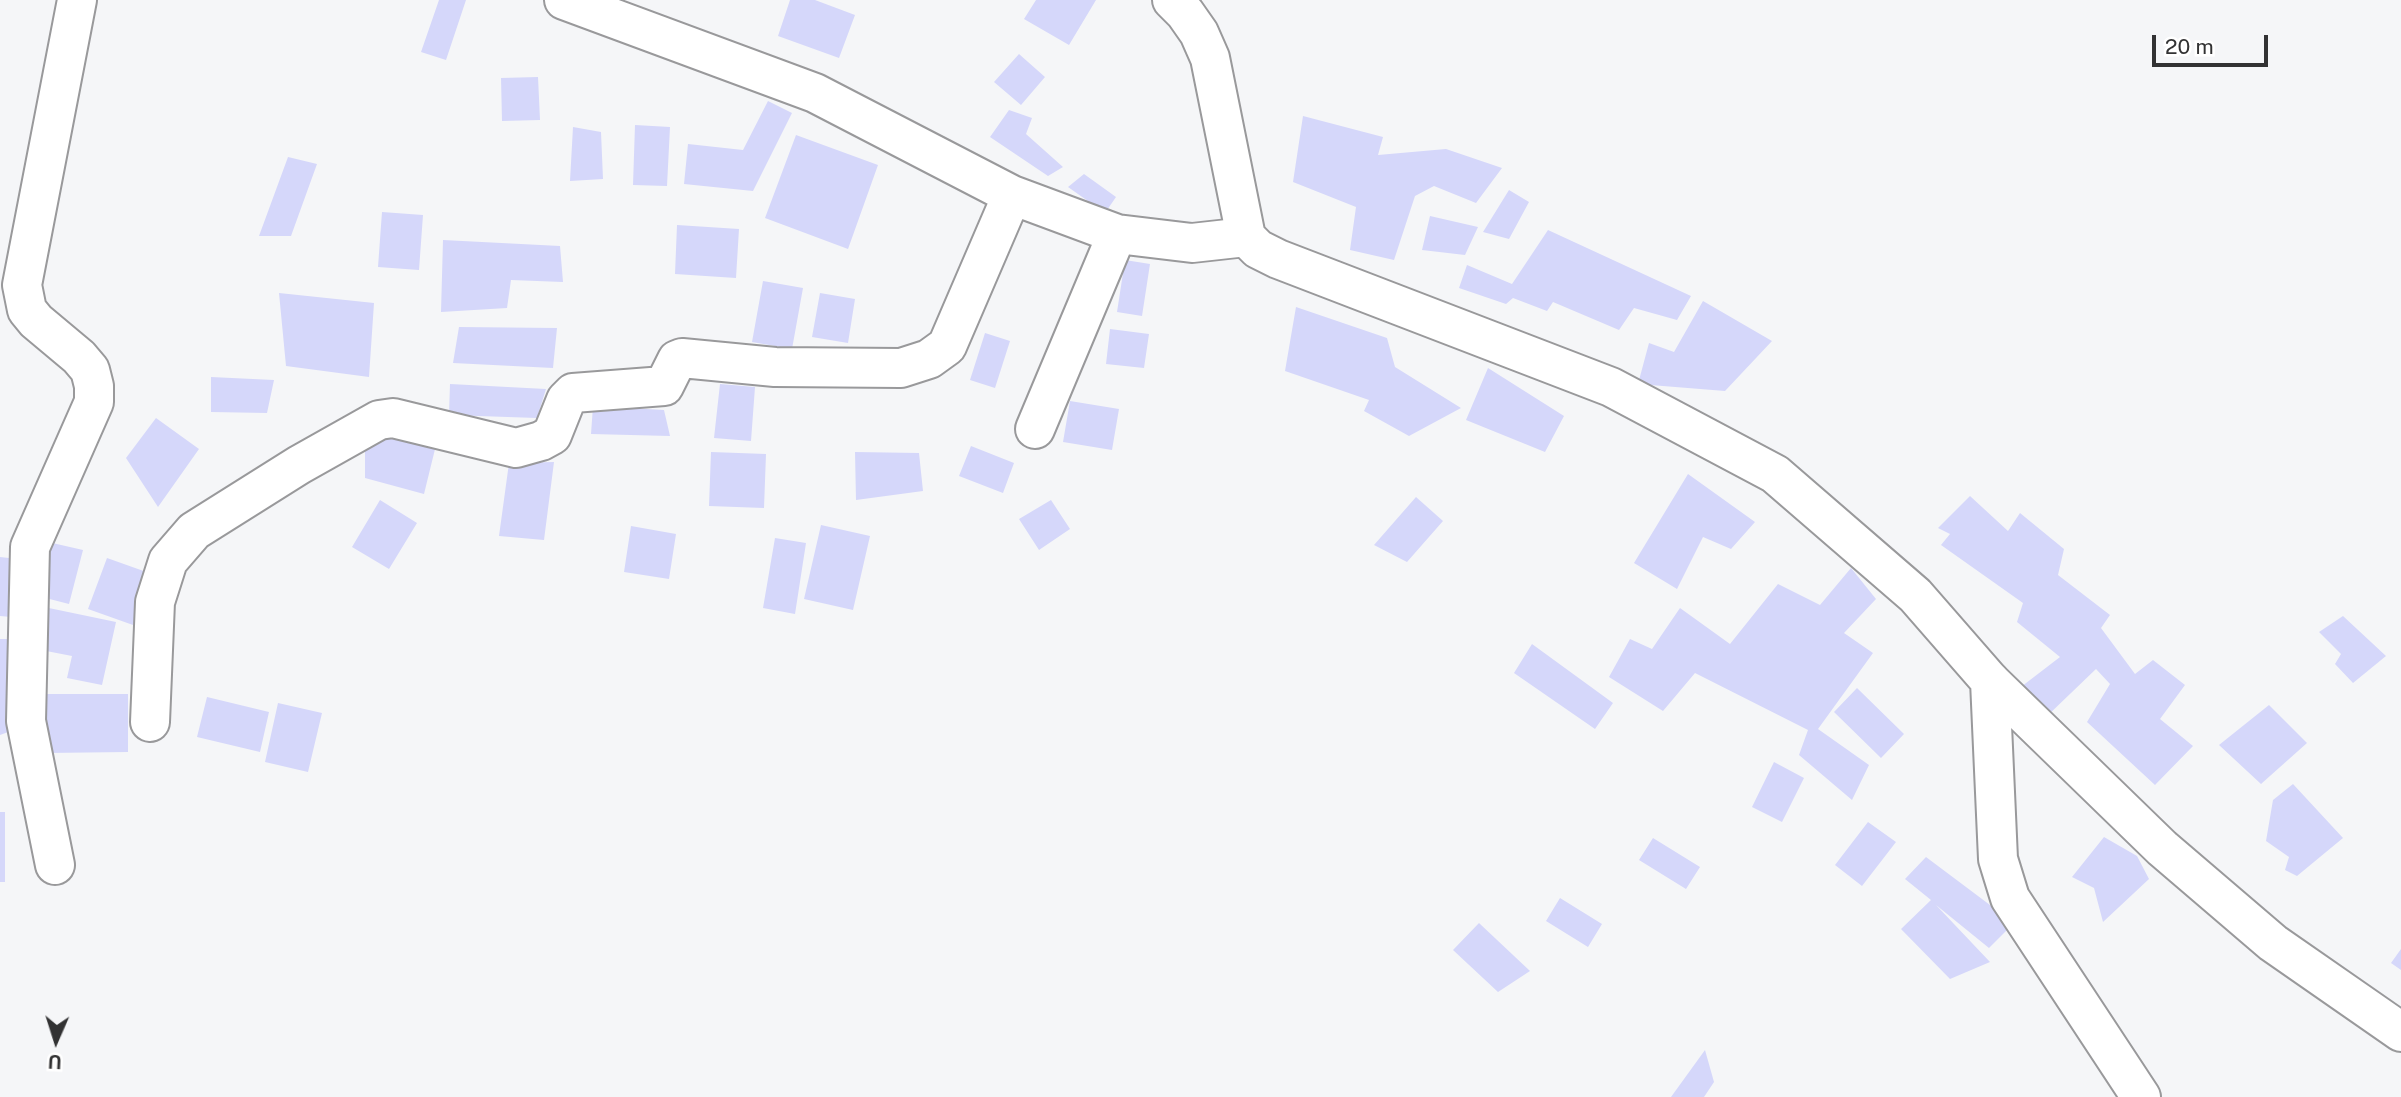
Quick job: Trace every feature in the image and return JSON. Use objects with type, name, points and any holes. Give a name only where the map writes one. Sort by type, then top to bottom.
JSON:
[{"type":"street","points":[[55,865],[26,722],[30,547],[94,402],[94,386],[90,370],[79,357],[36,321],[27,310],[22,285],[77,0]]},
{"type":"street","points":[[564,0],[815,93],[1012,195],[1117,234],[1192,243],[1246,237]]},
{"type":"street","points":[[1172,0],[1199,33],[1210,58],[1246,237],[1258,249],[1611,387],[1775,474],[1915,595],[1990,681],[2162,848],[2273,943],[2401,1032]]},
{"type":"street","points":[[150,722],[155,602],[168,561],[194,531],[299,466],[379,420],[393,418],[516,448],[541,441],[552,435],[566,400],[573,393],[664,386],[677,360],[682,358],[775,367],[887,368],[901,368],[929,359],[947,346],[1012,195]]},
{"type":"street","points":[[1035,429],[1117,234]]},
{"type":"street","points":[[1990,681],[1997,859],[2010,898],[2141,1097]]},
{"type":"building","points":[[439,0],[466,0],[446,60],[421,52]]},
{"type":"building","points":[[790,0],[815,0],[855,15],[839,58],[778,36]]},
{"type":"building","points":[[1036,0],[1096,0],[1069,45],[1024,19]]},
{"type":"building","points":[[1019,54],[1045,77],[1021,105],[994,82]]},
{"type":"building","points":[[538,77],[540,120],[502,121],[501,78]]},
{"type":"building","points":[[768,101],[792,113],[753,191],[684,184],[688,144],[743,150]]},
{"type":"building","points":[[1009,110],[1032,118],[1026,134],[1063,167],[1048,176],[990,137]]},
{"type":"building","points":[[1303,116],[1383,137],[1378,155],[1446,149],[1502,168],[1476,203],[1434,186],[1415,196],[1394,260],[1350,250],[1356,207],[1293,182]]},
{"type":"building","points":[[635,125],[670,127],[667,186],[633,185]]},
{"type":"building","points":[[573,127],[601,132],[603,179],[570,181]]},
{"type":"building","points":[[796,135],[878,165],[848,249],[765,218]]},
{"type":"building","points":[[288,157],[317,164],[291,236],[259,236]]},
{"type":"building","points":[[1084,174],[1116,197],[1105,213],[1068,187]]},
{"type":"building","points":[[1509,190],[1529,202],[1509,239],[1483,232]]},
{"type":"building","points":[[382,212],[423,215],[419,270],[378,267]]},
{"type":"building","points":[[1430,216],[1478,227],[1465,255],[1422,250]]},
{"type":"building","points":[[677,225],[739,229],[736,278],[675,274]]},
{"type":"building","points":[[1548,230],[1691,296],[1677,320],[1634,308],[1619,330],[1553,302],[1547,311],[1513,298],[1506,304],[1459,288],[1467,265],[1512,284]]},
{"type":"building","points":[[443,240],[560,246],[563,282],[511,280],[507,308],[441,312]]},
{"type":"building","points":[[1125,260],[1150,264],[1142,316],[1117,312]]},
{"type":"building","points":[[763,281],[803,288],[792,349],[752,342]]},
{"type":"building","points":[[279,293],[374,303],[369,377],[286,366]]},
{"type":"building","points":[[820,293],[855,299],[848,343],[812,337]]},
{"type":"building","points":[[1703,301],[1772,341],[1725,391],[1638,384],[1649,343],[1674,352]]},
{"type":"building","points":[[1296,307],[1387,338],[1395,367],[1461,408],[1409,436],[1364,411],[1369,400],[1285,371]]},
{"type":"building","points":[[459,327],[557,328],[553,368],[453,363]]},
{"type":"building","points":[[1110,329],[1149,334],[1144,368],[1106,364]]},
{"type":"building","points":[[985,333],[1010,341],[995,388],[970,380]]},
{"type":"building","points":[[1488,368],[1564,416],[1545,452],[1466,420]]},
{"type":"building","points":[[211,377],[274,380],[267,413],[211,412]]},
{"type":"building","points":[[450,384],[546,389],[537,418],[449,415]]},
{"type":"building","points":[[720,384],[755,387],[751,441],[714,438]]},
{"type":"building","points":[[1070,401],[1119,409],[1112,450],[1063,442]]},
{"type":"building","points":[[593,406],[664,410],[670,436],[591,434]]},
{"type":"building","points":[[156,418],[199,449],[158,507],[126,458]]},
{"type":"building","points":[[365,429],[437,441],[424,494],[365,478]]},
{"type":"building","points":[[971,446],[1014,463],[1003,493],[959,476]]},
{"type":"building","points":[[711,452],[766,454],[764,508],[709,506]]},
{"type":"building","points":[[855,452],[919,453],[923,491],[856,500]]},
{"type":"building","points":[[554,462],[544,540],[499,536],[509,463]]},
{"type":"building","points":[[1688,474],[1755,522],[1731,549],[1703,537],[1677,589],[1634,563]]},
{"type":"building","points":[[1970,496],[2008,531],[2020,513],[2064,549],[2058,575],[2110,615],[2101,628],[2135,674],[2153,660],[2185,685],[2160,719],[2193,746],[2155,785],[2087,722],[2110,684],[2096,669],[2045,718],[2017,690],[2060,657],[2017,622],[2023,603],[1941,545],[1950,534],[1938,528]]},
{"type":"building","points":[[1416,497],[1443,521],[1407,562],[1374,545]]},
{"type":"building","points":[[380,500],[417,523],[389,569],[352,547]]},
{"type":"building","points":[[1051,500],[1070,529],[1039,550],[1019,519]]},
{"type":"building","points":[[821,525],[870,536],[853,610],[804,599]]},
{"type":"building","points":[[631,526],[676,534],[669,579],[624,572]]},
{"type":"building","points":[[775,538],[806,543],[795,614],[763,608]]},
{"type":"building","points":[[48,542],[83,550],[69,604],[34,595]]},
{"type":"building","points":[[0,557],[18,559],[11,617],[0,616]]},
{"type":"building","points":[[107,558],[152,574],[133,625],[88,609]]},
{"type":"building","points":[[1851,568],[1876,599],[1844,633],[1873,653],[1818,729],[1869,765],[1852,800],[1799,755],[1808,730],[1695,673],[1663,711],[1609,677],[1630,639],[1652,649],[1680,608],[1730,644],[1778,584],[1820,605]]},
{"type":"building","points":[[44,607],[116,622],[102,685],[67,678],[72,656],[36,649]]},
{"type":"building","points":[[2343,616],[2386,656],[2353,683],[2335,664],[2341,654],[2319,632]]},
{"type":"building","points":[[0,639],[19,639],[19,728],[0,735]]},
{"type":"building","points":[[1532,644],[1613,703],[1595,729],[1514,673]]},
{"type":"building","points":[[1857,688],[1904,734],[1881,758],[1834,712]]},
{"type":"building","points":[[46,694],[128,694],[128,752],[46,753]]},
{"type":"building","points":[[207,697],[269,712],[260,752],[197,737]]},
{"type":"building","points":[[278,703],[322,713],[308,772],[265,762]]},
{"type":"building","points":[[2269,705],[2307,743],[2261,784],[2219,745]]},
{"type":"building","points":[[1774,762],[1804,778],[1782,822],[1752,807]]},
{"type":"building","points":[[2293,784],[2343,838],[2297,876],[2285,870],[2289,857],[2266,841],[2273,800]]},
{"type":"building","points":[[0,812],[5,812],[5,882],[0,882]]},
{"type":"building","points":[[1868,822],[1896,842],[1862,886],[1835,865]]},
{"type":"building","points":[[2104,837],[2137,856],[2149,879],[2103,922],[2094,888],[2072,877]]},
{"type":"building","points":[[1653,838],[1700,867],[1686,889],[1639,860]]},
{"type":"building","points":[[1926,857],[2014,923],[1989,948],[1936,905],[1990,962],[1950,979],[1901,929],[1931,900],[1905,879]]},
{"type":"building","points":[[1560,898],[1602,924],[1588,947],[1546,921]]},
{"type":"building","points":[[1479,923],[1530,971],[1498,992],[1453,950]]},
{"type":"building","points":[[2401,949],[2401,970],[2391,963]]},
{"type":"building","points":[[1705,1050],[1714,1082],[1704,1097],[1671,1097]]}]
